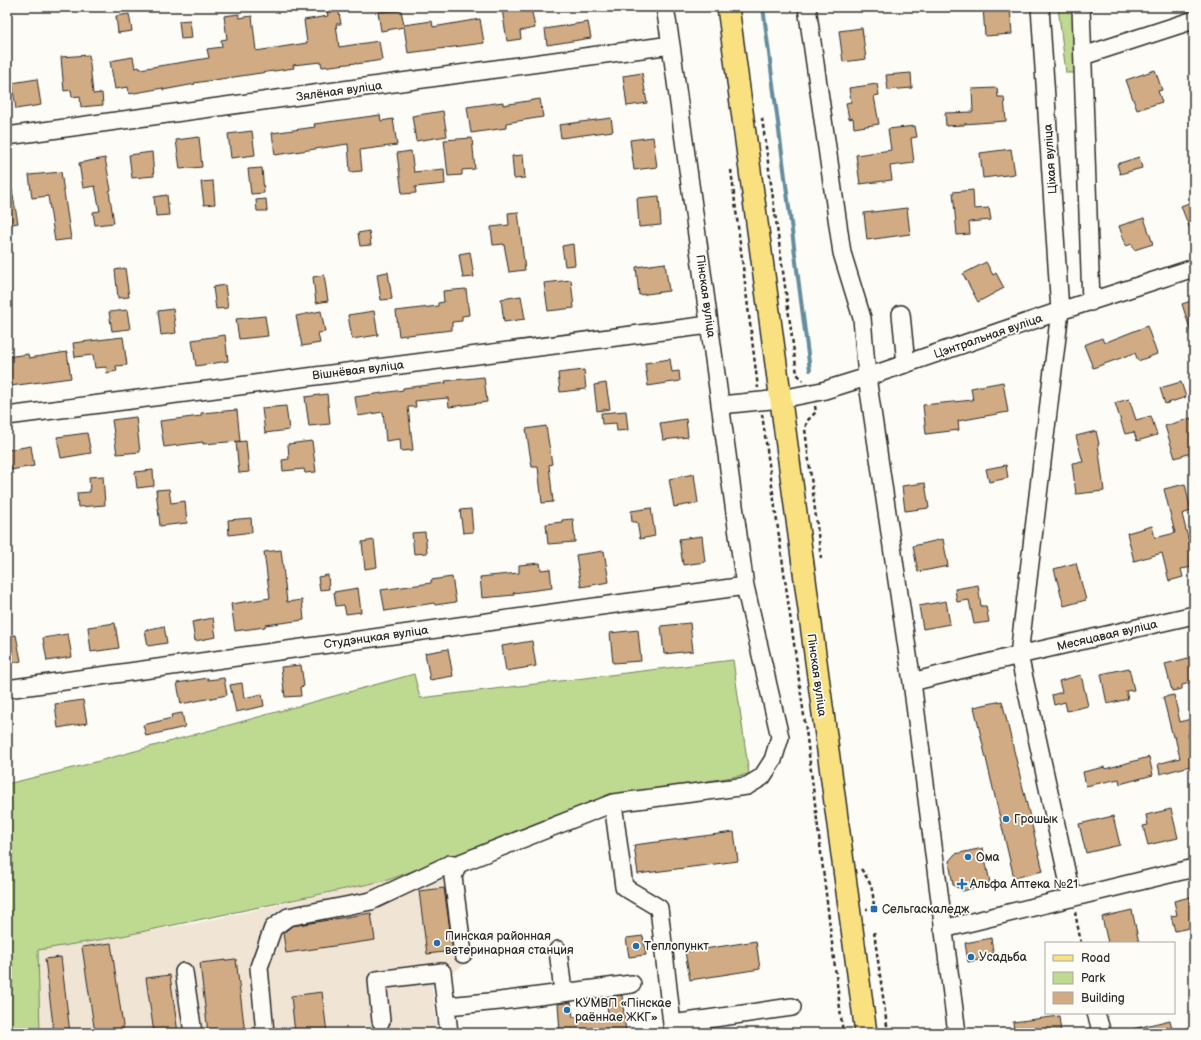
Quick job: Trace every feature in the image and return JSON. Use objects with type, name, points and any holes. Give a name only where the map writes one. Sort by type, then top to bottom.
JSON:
[{"type":"main road","name":"Пінская вуліца","points":[[728,7],[866,1033]]},
{"type":"street","name":"Пінская вуліца","points":[[613,803],[747,786],[762,777],[773,760],[780,737],[745,586],[665,7]]},
{"type":"street","points":[[807,7],[842,253],[862,318],[867,377],[912,682],[957,1033]]},
{"type":"street","name":"Ціхая вуліца","points":[[1040,7],[1060,311],[1019,655],[1072,898]]},
{"type":"street","points":[[1081,7],[1091,302]]},
{"type":"street","points":[[1083,56],[1194,20]]},
{"type":"street","name":"Зялёная вуліца","points":[[7,136],[671,45]]},
{"type":"street","name":"Цэнтральная вуліца","points":[[720,405],[781,399],[812,393],[867,377],[1060,311],[1194,268]]},
{"type":"street","points":[[901,314],[906,364]]},
{"type":"street","name":"Вішнёвая вуліца","points":[[7,416],[709,324]]},
{"type":"street","name":"Студэнцкая вуліца","points":[[7,688],[745,586]]},
{"type":"street","name":"Месяцавая вуліца","points":[[912,682],[1019,655],[1194,616]]},
{"type":"street","points":[[265,1033],[259,967],[273,928],[288,917],[371,901],[450,864],[458,864],[613,803],[624,887],[660,908],[672,1028],[792,1007]]},
{"type":"street","points":[[458,864],[453,877],[463,954]]},
{"type":"street","points":[[943,929],[1194,868]]},
{"type":"street","points":[[558,950],[563,992]]},
{"type":"street","points":[[184,972],[193,1033]]},
{"type":"street","points":[[381,1021],[378,980],[442,972],[449,1033]]},
{"type":"street","points":[[447,1006],[500,1001],[632,984]]},
{"type":"street","points":[[1096,1014],[1102,1033]]},
{"type":"path","points":[[761,115],[797,374],[803,380],[810,381],[816,412],[807,421],[804,429],[821,561]]},
{"type":"path","points":[[730,164],[760,401],[806,730],[843,1033]]},
{"type":"path","points":[[860,867],[869,880],[873,892],[874,908]]},
{"type":"path","points":[[1072,898],[1081,942]]},
{"type":"path","points":[[874,932],[888,1033]]},
{"type":"shaded area","points":[[460,853],[474,958],[432,987],[438,1033],[40,1033],[38,950],[196,923],[388,880]]},
{"type":"green space","points":[[1058,7],[1075,7],[1079,73],[1066,73]]},
{"type":"green space","points":[[733,660],[749,774],[605,799],[388,880],[117,937],[38,950],[40,1033],[7,1033],[7,784],[81,766],[414,674],[420,698]]},
{"type":"building","points":[[326,7],[338,7],[341,24],[336,24],[339,47],[379,41],[382,60],[322,67],[321,62],[293,65],[294,68],[194,83],[195,84],[163,90],[163,88],[129,94],[128,87],[115,89],[110,61],[133,57],[135,68],[139,67],[140,69],[209,58],[207,49],[222,47],[221,40],[227,39],[224,16],[239,14],[239,18],[252,16],[256,51],[307,43],[304,20],[328,16]]},
{"type":"building","points":[[531,7],[535,28],[520,31],[521,39],[507,41],[502,9]]},
{"type":"building","points":[[983,7],[1010,7],[1012,34],[985,36]]},
{"type":"building","points":[[401,10],[404,25],[432,21],[433,27],[480,19],[484,43],[408,53],[404,27],[381,31],[378,12]]},
{"type":"building","points":[[129,14],[132,31],[118,33],[116,16]]},
{"type":"building","points":[[190,20],[192,38],[181,39],[179,21]]},
{"type":"building","points":[[588,22],[591,38],[547,45],[545,29]]},
{"type":"building","points":[[862,28],[866,59],[843,62],[839,31]]},
{"type":"building","points":[[89,55],[93,94],[102,93],[103,105],[81,107],[80,96],[72,97],[71,90],[64,91],[61,57]]},
{"type":"building","points":[[1155,70],[1162,90],[1158,91],[1162,102],[1137,110],[1126,80]]},
{"type":"building","points":[[642,73],[647,103],[627,106],[623,76]]},
{"type":"building","points":[[911,73],[912,88],[888,90],[886,75]]},
{"type":"building","points":[[37,79],[41,105],[16,109],[12,83]]},
{"type":"building","points":[[877,84],[879,95],[874,96],[879,124],[854,128],[853,118],[849,119],[846,103],[851,102],[849,88]]},
{"type":"building","points":[[997,88],[998,97],[1004,97],[1006,121],[946,126],[945,113],[973,112],[972,89]]},
{"type":"building","points":[[540,99],[543,117],[506,123],[506,128],[471,133],[467,107],[503,102],[503,105]]},
{"type":"building","points":[[443,111],[447,136],[416,141],[412,116]]},
{"type":"building","points":[[380,115],[381,121],[393,119],[397,145],[360,150],[362,171],[350,172],[348,144],[275,155],[272,133],[315,127],[314,124]]},
{"type":"building","points":[[611,118],[613,131],[561,138],[559,125]]},
{"type":"building","points":[[915,126],[917,137],[911,138],[914,163],[890,166],[892,180],[860,184],[856,155],[891,150],[888,129]]},
{"type":"building","points":[[252,131],[255,155],[231,158],[228,134]]},
{"type":"building","points":[[199,137],[202,167],[180,169],[176,140]]},
{"type":"building","points":[[653,137],[657,167],[634,170],[630,140]]},
{"type":"building","points":[[472,138],[475,169],[462,170],[462,175],[448,176],[444,140]]},
{"type":"building","points":[[1011,149],[1015,174],[983,178],[980,153]]},
{"type":"building","points":[[411,151],[414,172],[444,169],[445,184],[415,187],[416,193],[402,194],[397,153]]},
{"type":"building","points":[[152,152],[154,176],[132,178],[129,155]]},
{"type":"building","points":[[523,155],[525,178],[514,179],[512,156]]},
{"type":"building","points":[[1139,157],[1142,168],[1120,174],[1117,164]]},
{"type":"building","points":[[105,158],[111,190],[109,191],[114,223],[95,225],[93,212],[100,211],[95,186],[83,188],[79,163]]},
{"type":"building","points":[[262,168],[264,193],[251,194],[248,169]]},
{"type":"building","points":[[61,172],[71,239],[55,241],[48,196],[32,198],[29,175]]},
{"type":"building","points":[[213,181],[215,204],[204,205],[201,182]]},
{"type":"building","points":[[12,190],[18,223],[7,225],[7,191]]},
{"type":"building","points":[[973,190],[974,209],[989,208],[991,220],[969,222],[970,234],[957,235],[953,192]]},
{"type":"building","points":[[167,195],[169,215],[156,216],[154,197]]},
{"type":"building","points":[[659,196],[661,225],[639,227],[637,198]]},
{"type":"building","points":[[266,199],[267,211],[257,211],[256,200]]},
{"type":"building","points":[[1194,201],[1194,237],[1193,237],[1181,206]]},
{"type":"building","points":[[907,208],[910,234],[867,240],[864,213]]},
{"type":"building","points":[[518,212],[525,270],[509,272],[504,244],[493,245],[491,227],[509,225],[508,213]]},
{"type":"building","points":[[1144,218],[1153,244],[1134,250],[1132,244],[1126,246],[1119,226]]},
{"type":"building","points":[[369,231],[371,245],[360,246],[358,233]]},
{"type":"building","points":[[573,244],[575,265],[565,266],[562,246]]},
{"type":"building","points":[[470,252],[474,277],[463,278],[459,254]]},
{"type":"building","points":[[986,262],[993,275],[996,273],[1004,288],[978,302],[963,274]]},
{"type":"building","points":[[665,263],[669,291],[639,295],[636,267]]},
{"type":"building","points":[[125,268],[129,297],[118,298],[115,270]]},
{"type":"building","points":[[388,272],[392,299],[381,300],[377,274]]},
{"type":"building","points":[[324,275],[328,301],[316,303],[313,277]]},
{"type":"building","points":[[571,280],[574,308],[548,311],[544,283]]},
{"type":"building","points":[[225,285],[228,308],[216,309],[213,287]]},
{"type":"building","points":[[466,289],[469,315],[462,316],[462,321],[452,322],[452,330],[399,336],[396,311],[438,306],[438,303],[444,302],[443,291]]},
{"type":"building","points":[[521,296],[525,319],[504,322],[501,299]]},
{"type":"building","points":[[1194,300],[1194,334],[1192,335],[1182,304]]},
{"type":"building","points":[[173,309],[176,333],[161,335],[158,311]]},
{"type":"building","points":[[127,310],[130,329],[112,331],[109,312]]},
{"type":"building","points":[[321,311],[325,332],[318,333],[320,343],[302,346],[296,316]]},
{"type":"building","points":[[374,311],[378,335],[352,339],[348,315]]},
{"type":"building","points":[[265,316],[268,336],[239,339],[236,319]]},
{"type":"building","points":[[1147,326],[1157,354],[1138,361],[1135,353],[1093,368],[1084,345],[1102,338],[1104,343]]},
{"type":"building","points":[[225,335],[228,361],[196,366],[192,340]]},
{"type":"building","points":[[123,337],[127,365],[116,366],[117,371],[107,373],[106,367],[95,368],[93,355],[75,357],[73,343]]},
{"type":"building","points":[[67,352],[71,378],[10,386],[7,357],[28,354],[29,358]]},
{"type":"building","points":[[670,359],[672,372],[679,371],[680,381],[648,386],[645,363]]},
{"type":"building","points":[[584,370],[586,389],[560,392],[558,373]]},
{"type":"building","points":[[484,377],[487,402],[449,407],[448,398],[415,401],[416,407],[408,407],[413,450],[401,451],[400,439],[386,441],[383,412],[358,416],[355,397],[403,390],[403,388],[446,383],[445,381]]},
{"type":"building","points":[[1003,382],[1008,412],[958,421],[959,430],[926,434],[923,405],[973,400],[971,388]]},
{"type":"building","points":[[1181,382],[1186,397],[1165,404],[1160,388]]},
{"type":"building","points":[[606,383],[610,409],[597,411],[594,385]]},
{"type":"building","points":[[327,394],[330,424],[309,426],[305,397]]},
{"type":"building","points":[[1129,399],[1136,420],[1151,416],[1157,435],[1137,441],[1134,432],[1125,434],[1115,403]]},
{"type":"building","points":[[286,406],[289,430],[265,433],[262,408]]},
{"type":"building","points":[[237,410],[240,441],[203,444],[203,442],[164,447],[160,421],[201,416],[201,413]]},
{"type":"building","points":[[626,411],[628,430],[617,431],[616,423],[602,424],[601,413]]},
{"type":"building","points":[[136,417],[140,452],[117,454],[112,420]]},
{"type":"building","points":[[1191,418],[1194,427],[1194,452],[1175,458],[1165,426]]},
{"type":"building","points":[[686,419],[688,437],[663,440],[660,423]]},
{"type":"building","points":[[546,426],[552,464],[549,465],[553,502],[542,503],[538,467],[532,467],[526,429]]},
{"type":"building","points":[[1096,431],[1099,444],[1104,491],[1076,494],[1072,463],[1083,462],[1076,436]]},
{"type":"building","points":[[87,433],[91,453],[61,458],[57,437]]},
{"type":"building","points":[[246,441],[249,472],[239,473],[236,442]]},
{"type":"building","points":[[312,441],[316,472],[305,473],[304,469],[283,471],[282,460],[289,459],[288,444]]},
{"type":"building","points":[[31,446],[34,466],[10,470],[7,450]]},
{"type":"building","points":[[1006,465],[1008,478],[989,482],[986,469]]},
{"type":"building","points":[[153,470],[154,486],[137,488],[135,472]]},
{"type":"building","points":[[694,474],[698,503],[674,507],[669,479]]},
{"type":"building","points":[[103,476],[105,505],[78,507],[77,493],[90,492],[89,477]]},
{"type":"building","points":[[925,483],[929,508],[905,511],[902,486]]},
{"type":"building","points":[[1185,484],[1191,511],[1182,514],[1189,542],[1192,541],[1194,549],[1194,557],[1190,558],[1193,567],[1181,569],[1183,577],[1169,581],[1162,553],[1134,561],[1127,533],[1152,526],[1155,538],[1175,533],[1164,489]]},
{"type":"building","points":[[169,489],[171,503],[185,501],[187,523],[160,526],[156,490]]},
{"type":"building","points":[[651,508],[655,536],[640,539],[637,522],[632,522],[631,511]]},
{"type":"building","points":[[471,509],[473,532],[463,533],[460,510]]},
{"type":"building","points":[[251,518],[252,532],[229,535],[228,520]]},
{"type":"building","points":[[573,519],[575,542],[548,544],[546,524]]},
{"type":"building","points":[[425,532],[427,553],[414,554],[412,533]]},
{"type":"building","points":[[702,536],[705,562],[683,565],[679,539]]},
{"type":"building","points":[[943,539],[948,566],[918,572],[913,546]]},
{"type":"building","points":[[374,540],[377,567],[365,569],[362,542]]},
{"type":"building","points":[[281,550],[287,602],[302,600],[304,620],[265,625],[265,627],[235,631],[231,604],[270,598],[264,552]]},
{"type":"building","points":[[604,551],[609,582],[581,587],[576,555]]},
{"type":"building","points":[[540,563],[541,570],[550,569],[552,588],[513,593],[514,595],[482,598],[480,577],[519,573],[519,565]]},
{"type":"building","points":[[1076,563],[1086,600],[1064,606],[1054,569]]},
{"type":"building","points":[[328,575],[329,589],[320,590],[318,577]]},
{"type":"building","points":[[452,577],[456,602],[435,605],[434,603],[385,611],[381,590],[431,583],[431,580]]},
{"type":"building","points":[[978,585],[981,606],[986,606],[989,622],[974,624],[969,600],[957,602],[955,589]]},
{"type":"building","points":[[358,588],[361,612],[346,614],[344,605],[336,606],[334,592]]},
{"type":"building","points":[[946,601],[950,624],[923,629],[919,606]]},
{"type":"building","points":[[213,618],[216,637],[195,641],[192,622]]},
{"type":"building","points":[[115,623],[119,648],[91,652],[88,627]]},
{"type":"building","points":[[690,623],[693,651],[664,654],[661,626]]},
{"type":"building","points":[[164,626],[167,643],[148,646],[145,630]]},
{"type":"building","points":[[638,630],[641,661],[613,663],[610,633]]},
{"type":"building","points":[[68,634],[72,657],[47,661],[43,638]]},
{"type":"building","points":[[16,635],[21,661],[7,664],[7,636]]},
{"type":"building","points":[[532,641],[536,666],[506,671],[502,646]]},
{"type":"building","points":[[448,649],[453,676],[430,680],[425,653]]},
{"type":"building","points":[[1192,657],[1194,666],[1194,682],[1182,685],[1182,689],[1172,691],[1165,664]]},
{"type":"building","points":[[301,665],[304,686],[300,687],[301,696],[285,697],[281,667]]},
{"type":"building","points":[[1129,668],[1134,690],[1126,691],[1128,699],[1107,704],[1101,674]]},
{"type":"building","points":[[1081,675],[1088,706],[1067,711],[1065,702],[1054,705],[1052,695],[1062,692],[1059,681]]},
{"type":"building","points":[[208,678],[208,680],[224,678],[227,695],[181,704],[177,683]]},
{"type":"building","points":[[242,683],[244,698],[262,694],[264,706],[236,712],[230,685]]},
{"type":"building","points":[[1174,695],[1180,722],[1194,718],[1194,732],[1188,734],[1194,765],[1160,774],[1158,764],[1180,758],[1163,697]]},
{"type":"building","points":[[83,700],[87,723],[58,728],[55,704]]},
{"type":"building","points":[[1002,701],[1043,871],[1014,878],[974,707]]},
{"type":"building","points":[[182,713],[185,727],[146,736],[143,725],[172,718],[171,715]]},
{"type":"building","points":[[1149,757],[1153,775],[1120,784],[1119,779],[1086,786],[1083,772],[1105,767],[1105,769]]},
{"type":"building","points":[[1171,809],[1178,838],[1148,845],[1143,826],[1148,825],[1146,815]]},
{"type":"building","points":[[1113,816],[1120,845],[1086,853],[1079,824]]},
{"type":"building","points":[[734,832],[738,861],[638,874],[634,845]]},
{"type":"building","points":[[983,848],[990,883],[963,891],[953,885],[949,861],[955,854]]},
{"type":"building","points":[[444,888],[453,951],[427,954],[419,891]]},
{"type":"building","points":[[1194,896],[1194,927],[1175,931],[1171,916],[1177,915],[1174,901]]},
{"type":"building","points":[[1132,910],[1139,942],[1108,942],[1102,917]]},
{"type":"building","points":[[371,913],[375,940],[286,953],[283,933],[292,926]]},
{"type":"building","name":"Теплопункт","points":[[643,936],[646,955],[629,957],[626,938]]},
{"type":"building","points":[[991,938],[994,957],[968,962],[965,943]]},
{"type":"building","points":[[756,941],[760,969],[690,980],[685,952]]},
{"type":"building","points":[[111,943],[124,1033],[95,1033],[82,947]]},
{"type":"building","points":[[61,957],[70,1033],[54,1033],[45,959]]},
{"type":"building","points":[[236,959],[245,1033],[208,1033],[200,963]]},
{"type":"building","points":[[170,975],[178,1033],[154,1033],[146,978]]},
{"type":"building","points":[[322,992],[327,1033],[295,1033],[291,996]]},
{"type":"building","points":[[622,995],[626,1033],[560,1033],[558,1004],[571,1002],[573,1017],[608,1014],[606,997]]},
{"type":"building","points":[[1059,1016],[1061,1033],[1014,1033],[1013,1022]]},
{"type":"building","points":[[1170,1020],[1173,1033],[1134,1033],[1133,1029]]},
{"type":"waterway","points":[[763,7],[810,370]]},
{"type":"place","name":"Грошык","points":[[1006,819]]},
{"type":"place","name":"Ома","points":[[968,857]]},
{"type":"place","name":"Альфа Аптека №21","points":[[962,884]]},
{"type":"place","name":"Сельгаскаледж","points":[[874,909]]},
{"type":"place","name":"Пинская районная ветеринарная станция","points":[[437,943]]},
{"type":"place","name":"Теплопункт","points":[[636,946]]},
{"type":"place","name":"Усадьба","points":[[971,957]]},
{"type":"place","name":"КУМВП «Пінскае раённае ЖКГ»","points":[[567,1010]]}]
